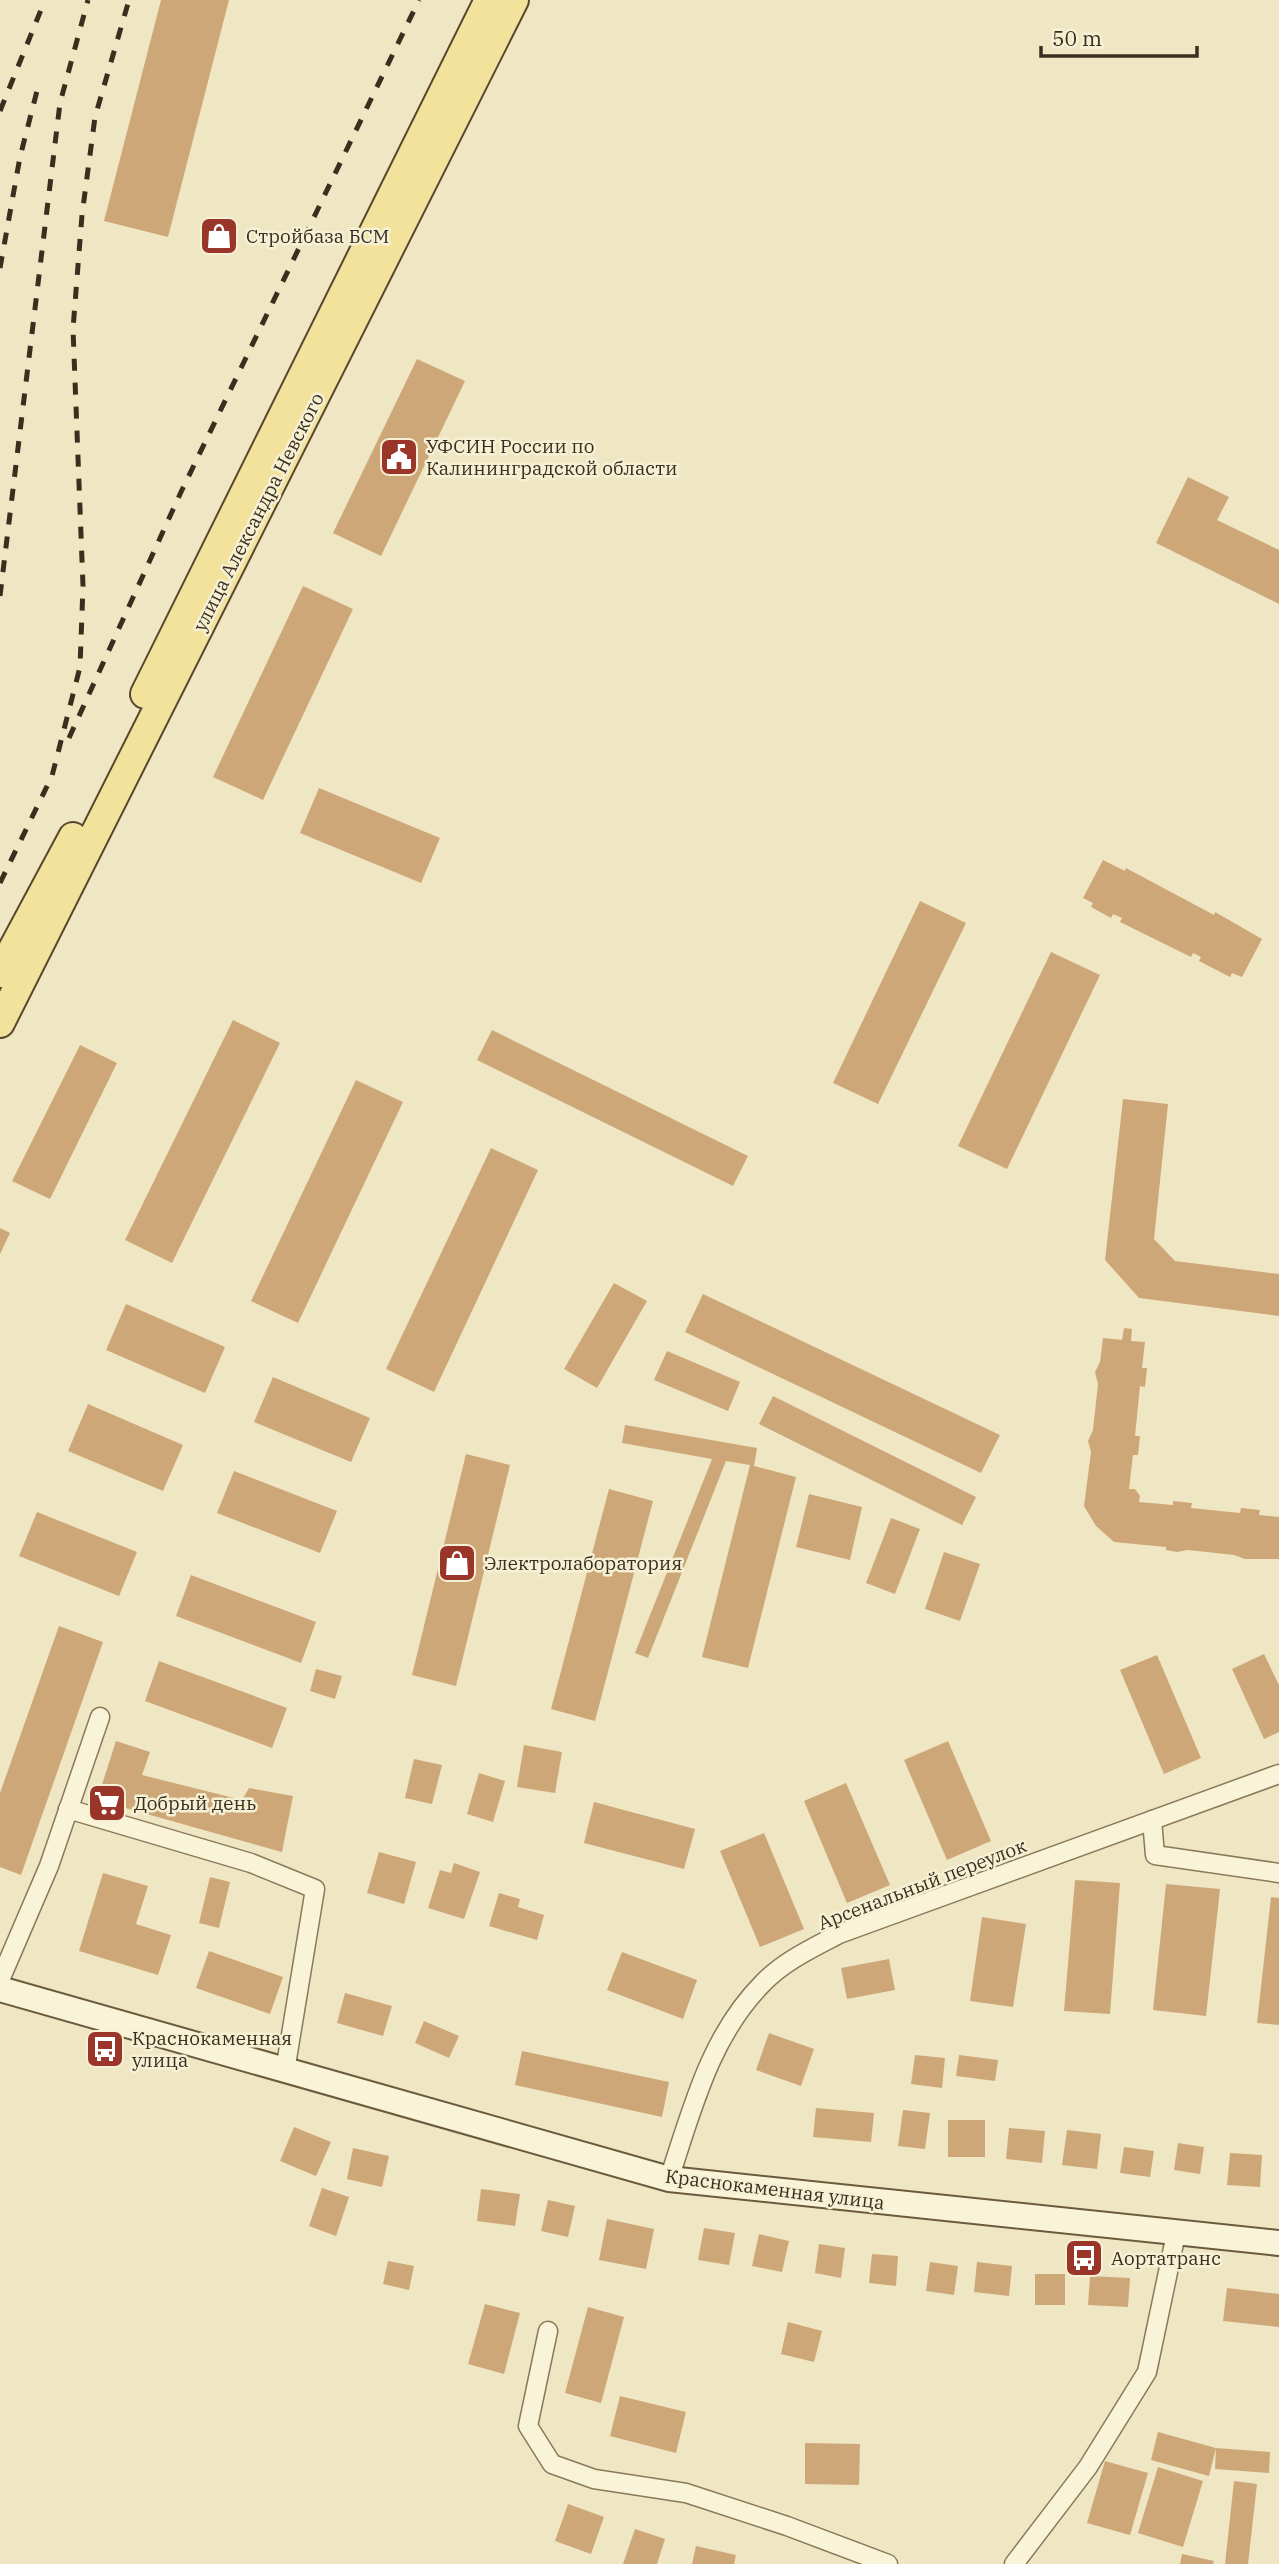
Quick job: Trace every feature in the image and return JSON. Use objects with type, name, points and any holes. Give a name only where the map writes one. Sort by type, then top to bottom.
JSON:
[{"type":"main road","points":[[0,973],[82,820],[489,0]]},
{"type":"main road","name":"улица Александра Невского","points":[[0,1023],[514,0]]},
{"type":"street","points":[[0,1980],[49,1866],[100,1717]]},
{"type":"street","name":"Арсенальный переулок","points":[[669,2179],[711,2056],[749,1997],[765,1980],[799,1955],[839,1934],[1279,1774]]},
{"type":"street","points":[[68,1809],[251,1863],[315,1889],[285,2071]]},
{"type":"street","points":[[1152,1820],[1155,1855],[1279,1873]]},
{"type":"street","name":"Краснокаменная улица","points":[[0,1989],[669,2179],[1279,2243]]},
{"type":"street","points":[[1014,2564],[1088,2467],[1147,2372],[1176,2234]]},
{"type":"street","points":[[548,2331],[528,2426],[552,2463],[594,2479],[686,2493],[888,2564]]},
{"type":"building","points":[[161,0],[229,0],[168,237],[104,221]]},
{"type":"building","name":"УФСИН России по Калининградской области","points":[[417,359],[465,381],[381,556],[333,533]]},
{"type":"building","points":[[1188,477],[1229,497],[1217,520],[1279,550],[1279,604],[1156,543]]},
{"type":"building","points":[[303,586],[353,609],[263,800],[213,777]]},
{"type":"building","points":[[319,788],[440,838],[421,883],[300,833]]},
{"type":"building","points":[[1103,860],[1125,871],[1126,868],[1214,915],[1215,912],[1262,939],[1242,977],[1232,973],[1230,977],[1199,961],[1201,957],[1193,953],[1191,957],[1120,922],[1122,918],[1113,914],[1111,918],[1091,907],[1093,903],[1083,898]]},
{"type":"building","points":[[920,901],[966,923],[878,1104],[833,1083]]},
{"type":"building","points":[[1051,952],[1100,975],[1007,1169],[958,1146]]},
{"type":"building","points":[[233,1020],[280,1043],[172,1263],[125,1240]]},
{"type":"building","points":[[492,1030],[748,1156],[733,1186],[477,1060]]},
{"type":"building","points":[[80,1045],[117,1063],[50,1199],[12,1181]]},
{"type":"building","points":[[356,1080],[403,1102],[298,1323],[251,1301]]},
{"type":"building","points":[[1123,1099],[1168,1104],[1154,1239],[1175,1261],[1279,1274],[1279,1316],[1139,1298],[1105,1260]]},
{"type":"building","points":[[491,1148],[538,1170],[434,1392],[386,1369]]},
{"type":"building","points":[[0,1228],[10,1233],[0,1254]]},
{"type":"building","points":[[614,1283],[647,1301],[597,1388],[564,1369]]},
{"type":"building","points":[[703,1294],[1000,1435],[981,1473],[685,1332]]},
{"type":"building","points":[[126,1304],[225,1347],[205,1393],[106,1350]]},
{"type":"building","points":[[1124,1328],[1132,1329],[1131,1341],[1145,1342],[1142,1368],[1147,1368],[1145,1387],[1140,1386],[1135,1436],[1140,1436],[1138,1455],[1133,1455],[1129,1489],[1135,1489],[1140,1496],[1139,1502],[1173,1505],[1173,1501],[1192,1503],[1191,1508],[1240,1513],[1241,1508],[1260,1510],[1259,1515],[1279,1517],[1279,1559],[1245,1559],[1234,1555],[1188,1550],[1177,1552],[1166,1550],[1166,1547],[1114,1542],[1096,1526],[1084,1506],[1091,1452],[1088,1441],[1093,1430],[1098,1384],[1095,1372],[1100,1362],[1103,1338],[1122,1340]]},
{"type":"building","points":[[667,1351],[740,1382],[728,1411],[654,1380]]},
{"type":"building","points":[[273,1377],[370,1418],[351,1462],[254,1422]]},
{"type":"building","points":[[773,1396],[976,1497],[962,1525],[759,1424]]},
{"type":"building","points":[[88,1404],[183,1445],[163,1491],[68,1451]]},
{"type":"building","points":[[625,1425],[757,1448],[754,1466],[796,1477],[748,1668],[702,1657],[750,1465],[726,1461],[648,1658],[635,1653],[712,1459],[622,1443]]},
{"type":"building","points":[[466,1454],[510,1465],[456,1686],[412,1675]]},
{"type":"building","points":[[234,1471],[337,1511],[320,1553],[217,1513]]},
{"type":"building","points":[[609,1489],[653,1501],[595,1721],[551,1709]]},
{"type":"building","points":[[809,1494],[862,1507],[850,1560],[796,1547]]},
{"type":"building","points":[[37,1512],[137,1552],[119,1596],[19,1556]]},
{"type":"building","points":[[891,1518],[920,1529],[895,1594],[866,1583]]},
{"type":"building","points":[[944,1552],[980,1564],[960,1621],[925,1609]]},
{"type":"building","points":[[191,1575],[316,1622],[301,1663],[176,1616]]},
{"type":"building","points":[[59,1626],[103,1642],[21,1875],[0,1867],[0,1793]]},
{"type":"building","points":[[1264,1654],[1279,1685],[1279,1732],[1264,1739],[1232,1669]]},
{"type":"building","points":[[1157,1655],[1201,1758],[1164,1774],[1120,1670]]},
{"type":"building","points":[[159,1661],[287,1708],[272,1748],[145,1701]]},
{"type":"building","points":[[316,1669],[342,1676],[335,1699],[310,1691]]},
{"type":"building","points":[[116,1741],[150,1752],[142,1775],[242,1800],[249,1788],[293,1796],[282,1852],[97,1800]]},
{"type":"building","points":[[948,1741],[991,1841],[947,1860],[904,1760]]},
{"type":"building","points":[[524,1745],[562,1752],[555,1793],[517,1787]]},
{"type":"building","points":[[414,1759],[442,1765],[432,1804],[405,1798]]},
{"type":"building","points":[[479,1773],[505,1781],[493,1822],[467,1814]]},
{"type":"building","points":[[846,1783],[890,1885],[847,1903],[804,1801]]},
{"type":"building","points":[[594,1802],[695,1829],[684,1869],[584,1843]]},
{"type":"building","points":[[764,1833],[804,1929],[760,1947],[720,1851]]},
{"type":"building","points":[[379,1852],[416,1862],[404,1904],[367,1893]]},
{"type":"building","points":[[454,1863],[480,1872],[464,1919],[428,1908],[440,1870],[451,1873]]},
{"type":"building","points":[[103,1873],[148,1886],[136,1924],[171,1935],[158,1975],[79,1951]]},
{"type":"building","points":[[210,1877],[230,1882],[219,1928],[199,1923]]},
{"type":"building","points":[[1075,1880],[1120,1883],[1110,2014],[1064,2011]]},
{"type":"building","points":[[1166,1884],[1220,1889],[1206,2016],[1153,2010]]},
{"type":"building","points":[[499,1893],[520,1899],[518,1907],[544,1915],[537,1940],[489,1926]]},
{"type":"building","points":[[1271,1897],[1279,1898],[1279,2025],[1257,2023]]},
{"type":"building","points":[[982,1917],[1026,1924],[1013,2007],[970,2001]]},
{"type":"building","points":[[209,1951],[283,1977],[270,2014],[196,1988]]},
{"type":"building","points":[[622,1952],[697,1980],[683,2019],[607,1990]]},
{"type":"building","points":[[889,1959],[895,1990],[847,1999],[841,1968]]},
{"type":"building","points":[[345,1993],[392,2006],[383,2036],[337,2023]]},
{"type":"building","points":[[424,2021],[459,2036],[449,2058],[415,2043]]},
{"type":"building","points":[[769,2033],[814,2049],[801,2086],[756,2070]]},
{"type":"building","points":[[522,2051],[669,2082],[662,2117],[515,2085]]},
{"type":"building","points":[[915,2055],[945,2058],[942,2088],[911,2084]]},
{"type":"building","points":[[959,2055],[998,2060],[995,2081],[956,2076]]},
{"type":"building","points":[[816,2108],[874,2113],[871,2142],[813,2137]]},
{"type":"building","points":[[903,2110],[930,2113],[925,2149],[898,2146]]},
{"type":"building","points":[[948,2120],[985,2120],[985,2157],[948,2157]]},
{"type":"building","points":[[294,2127],[331,2142],[316,2176],[280,2161]]},
{"type":"building","points":[[1009,2128],[1045,2131],[1042,2163],[1006,2159]]},
{"type":"building","points":[[1067,2130],[1101,2134],[1097,2169],[1062,2165]]},
{"type":"building","points":[[1178,2143],[1204,2147],[1200,2174],[1174,2170]]},
{"type":"building","points":[[1124,2147],[1154,2151],[1150,2177],[1120,2173]]},
{"type":"building","points":[[353,2148],[389,2156],[382,2187],[347,2179]]},
{"type":"building","points":[[1230,2153],[1262,2155],[1260,2187],[1227,2185]]},
{"type":"building","points":[[322,2188],[349,2197],[336,2236],[309,2226]]},
{"type":"building","points":[[481,2189],[520,2194],[515,2226],[477,2221]]},
{"type":"building","points":[[548,2200],[575,2206],[568,2237],[541,2231]]},
{"type":"building","points":[[607,2219],[654,2229],[646,2269],[599,2260]]},
{"type":"building","points":[[704,2228],[735,2233],[729,2265],[698,2260]]},
{"type":"building","points":[[759,2234],[789,2241],[782,2272],[752,2266]]},
{"type":"building","points":[[819,2244],[845,2248],[841,2278],[815,2273]]},
{"type":"building","points":[[872,2254],[898,2256],[896,2286],[869,2283]]},
{"type":"building","points":[[388,2261],[414,2266],[409,2290],[383,2284]]},
{"type":"building","points":[[930,2262],[958,2266],[954,2295],[926,2291]]},
{"type":"building","points":[[977,2262],[1012,2266],[1009,2296],[974,2292]]},
{"type":"building","points":[[1035,2274],[1065,2274],[1065,2305],[1035,2305]]},
{"type":"building","points":[[1090,2276],[1130,2278],[1128,2307],[1088,2305]]},
{"type":"building","points":[[1227,2288],[1279,2294],[1279,2327],[1223,2321]]},
{"type":"building","points":[[485,2304],[520,2313],[504,2374],[468,2364]]},
{"type":"building","points":[[588,2307],[624,2317],[601,2403],[565,2393]]},
{"type":"building","points":[[788,2322],[822,2331],[814,2362],[781,2354]]},
{"type":"building","points":[[620,2396],[686,2412],[676,2453],[610,2436]]},
{"type":"building","points":[[1158,2432],[1216,2448],[1209,2476],[1151,2460]]},
{"type":"building","points":[[805,2443],[860,2444],[859,2485],[805,2484]]},
{"type":"building","points":[[1216,2448],[1270,2452],[1269,2473],[1215,2469]]},
{"type":"building","points":[[1105,2461],[1148,2473],[1130,2535],[1087,2523]]},
{"type":"building","points":[[1158,2467],[1203,2481],[1183,2547],[1138,2533]]},
{"type":"building","points":[[1234,2481],[1257,2484],[1248,2564],[1225,2564]]},
{"type":"building","points":[[568,2504],[604,2517],[591,2554],[555,2541]]},
{"type":"building","points":[[635,2529],[665,2539],[657,2564],[623,2564]]},
{"type":"building","points":[[696,2546],[736,2555],[734,2564],[692,2564]]},
{"type":"building","points":[[1182,2554],[1214,2561],[1213,2564],[1180,2564]]},
{"type":"railway","points":[[0,111],[45,0]]},
{"type":"railway","points":[[0,596],[60,103],[88,0]]},
{"type":"railway","points":[[0,883],[52,776],[80,667],[83,586],[73,329],[82,215],[95,117],[129,0]]},
{"type":"railway","points":[[69,738],[181,492],[419,0]]},
{"type":"railway","points":[[0,268],[20,157],[39,83]]},
{"type":"place","name":"Стройбаза БСМ","points":[[219,236]]},
{"type":"place","name":"УФСИН России по Калининградской области","points":[[399,457]]},
{"type":"place","name":"Электролаборатория","points":[[457,1563]]},
{"type":"place","name":"Добрый день","points":[[107,1803]]},
{"type":"place","name":"Краснокаменная улица","points":[[105,2049]]},
{"type":"place","name":"Аортатранс","points":[[1084,2258]]}]
